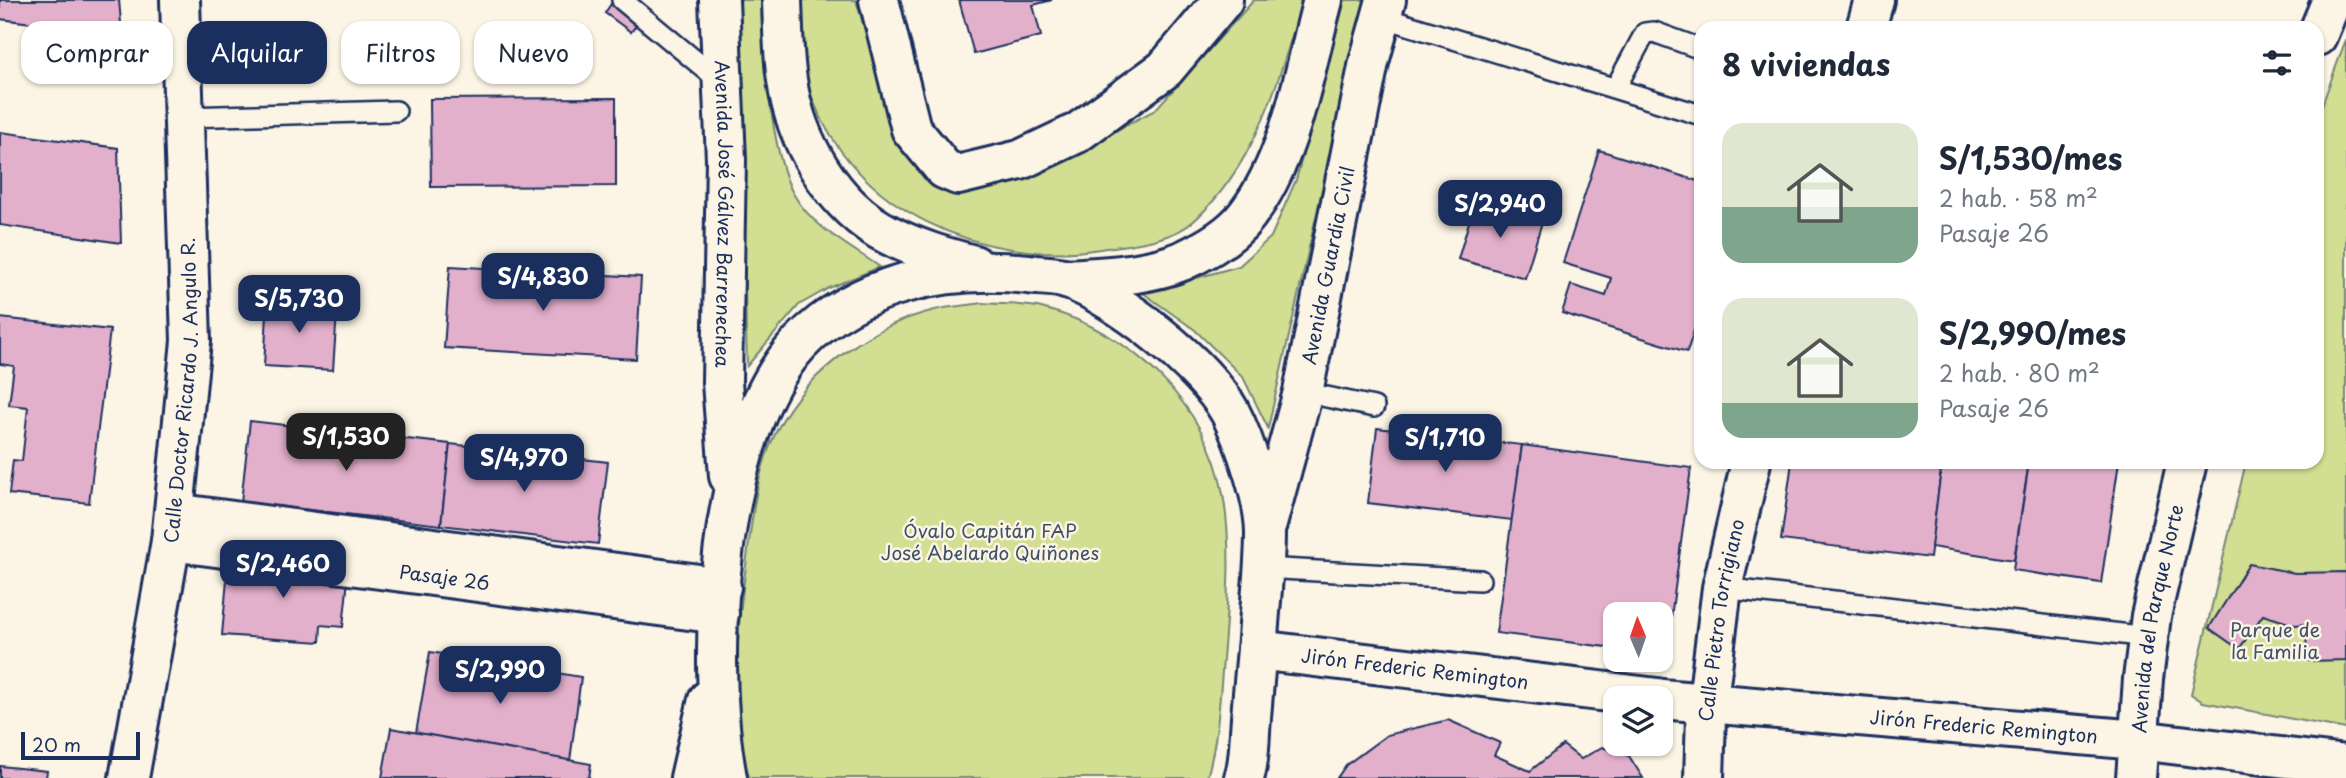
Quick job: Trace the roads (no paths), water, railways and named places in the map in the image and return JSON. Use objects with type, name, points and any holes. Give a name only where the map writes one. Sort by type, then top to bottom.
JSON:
[{"type":"main road","name":"Calle Doctor Ricardo J. Angulo R.","points":[[129,778],[172,527],[191,341],[180,0]]},
{"type":"main road","name":"Avenida José Gálvez Barrenechea","points":[[719,0],[724,84],[724,428],[732,502]]},
{"type":"main road","points":[[782,0],[787,82],[802,136],[823,175],[855,210],[887,235],[933,254],[990,270],[1066,279],[1133,274],[1180,262],[1221,239],[1246,216],[1275,166],[1323,0]]},
{"type":"main road","points":[[879,0],[911,129],[944,169],[958,175],[1020,160],[1076,132],[1165,69],[1223,0]]},
{"type":"main road","points":[[1868,21],[1874,0]]},
{"type":"main road","points":[[2323,21],[2332,0]]},
{"type":"main road","name":"Avenida Guardia Civil","points":[[1265,529],[1303,392],[1366,75],[1384,8]]},
{"type":"main road","points":[[690,778],[706,711],[732,502],[748,436],[767,391],[800,344],[834,316],[880,290],[930,276],[990,270]]},
{"type":"main road","points":[[1066,279],[1125,310],[1189,361],[1228,410],[1249,456],[1265,529],[1246,776]]},
{"type":"main road","name":"Calle Pietro Torrigiano","points":[[1704,778],[1722,588],[1749,469]]},
{"type":"main road","name":"Avenida del Parque Norte","points":[[2136,778],[2147,637],[2185,469]]},
{"type":"main road","name":"Pasaje 26","points":[[172,527],[718,617]]},
{"type":"main road","points":[[718,617],[727,778]]},
{"type":"main road","name":"Jirón Frederic Remington","points":[[1257,650],[1603,691]]},
{"type":"main road","name":"Jirón Frederic Remington","points":[[1673,700],[2138,740],[2346,765]]},
{"type":"lane","points":[[622,0],[724,84]]},
{"type":"lane","points":[[1384,8],[1694,114]]},
{"type":"lane","points":[[1616,88],[1645,33],[1654,32],[1694,46]]},
{"type":"lane","points":[[184,117],[396,111]]},
{"type":"lane","points":[[1303,392],[1374,407]]},
{"type":"lane","points":[[1263,568],[1480,580]]},
{"type":"lane","points":[[1722,588],[2147,637]]},
{"type":"park label","name":"Óvalo Capitán FAP José Abelardo Quiñones","points":[[990,542]]},
{"type":"park label","name":"Parque de la Familia","points":[[2275,641]]}]
